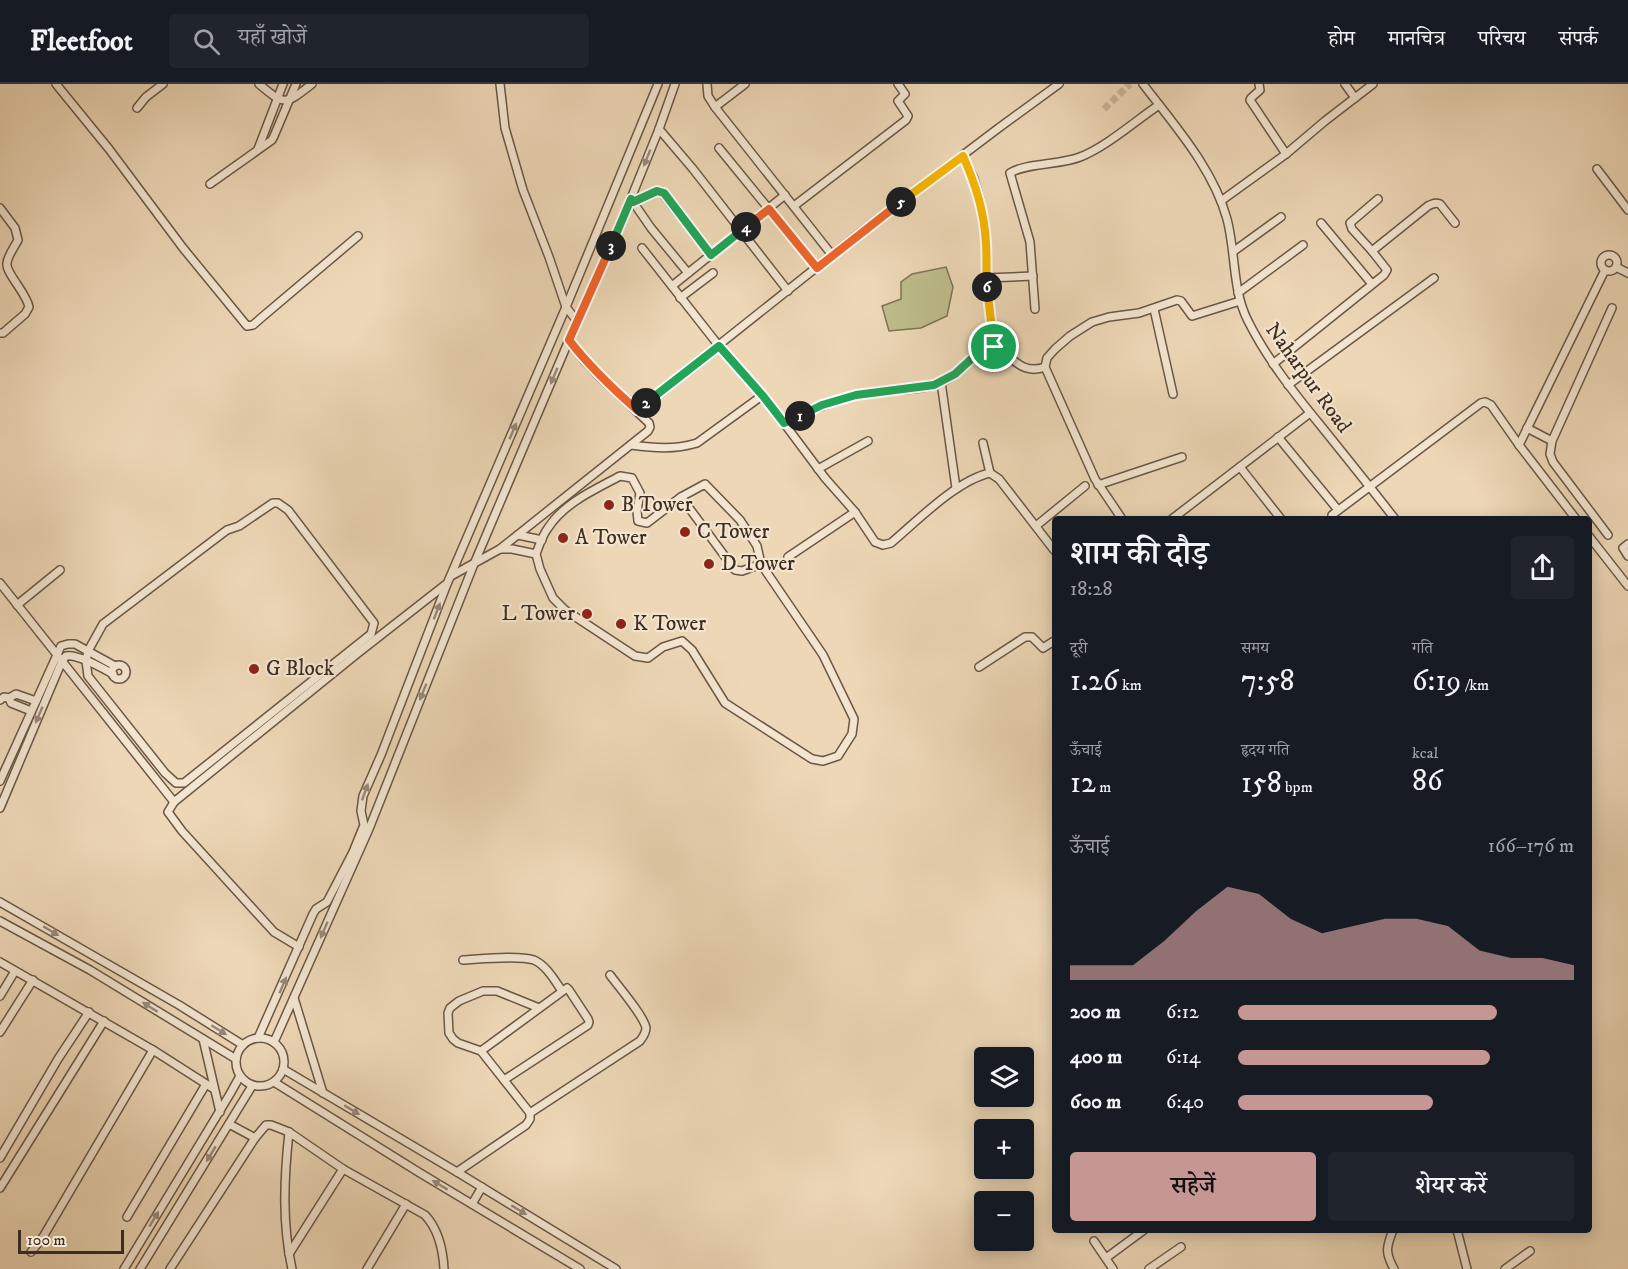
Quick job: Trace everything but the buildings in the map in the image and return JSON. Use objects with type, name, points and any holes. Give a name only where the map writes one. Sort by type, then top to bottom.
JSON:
[{"type":"street","points":[[56,84],[109,148],[183,248],[247,326],[253,325],[358,236]]},
{"type":"street","points":[[137,108],[146,97],[163,84]]},
{"type":"street","points":[[259,84],[278,99],[289,100],[312,84]]},
{"type":"street","points":[[258,149],[283,84]]},
{"type":"street","points":[[210,184],[274,136],[296,84]]},
{"type":"street","points":[[500,84],[505,128],[523,190],[566,307],[577,321]]},
{"type":"street","points":[[258,1038],[313,914],[316,909],[327,902],[353,852],[364,825],[360,811],[363,796],[447,584],[566,307],[658,84]]},
{"type":"street","points":[[274,1042],[369,829],[474,564],[577,321],[632,200],[675,84]]},
{"type":"street","points":[[707,84],[708,96],[715,106],[832,255]]},
{"type":"street","points":[[715,106],[745,84]]},
{"type":"street","points":[[794,206],[908,117],[899,103],[905,94],[898,84]]},
{"type":"street","points":[[637,410],[832,255],[1059,84]]},
{"type":"street","name":"Naharpur Road","points":[[1143,84],[1198,160],[1221,201],[1234,251],[1239,297],[1248,322],[1288,385],[1393,516]]},
{"type":"street","points":[[1259,84],[1260,90],[1250,100],[1286,154]]},
{"type":"street","points":[[1345,84],[1355,98]]},
{"type":"street","points":[[1221,201],[1286,154],[1373,84]]},
{"type":"street","points":[[1035,309],[1029,237],[1010,172],[1080,157],[1094,151],[1158,105]]},
{"type":"street","points":[[659,129],[788,291]]},
{"type":"street","points":[[719,148],[817,268]]},
{"type":"street","points":[[963,156],[974,179],[980,200],[986,242],[986,278],[994,347]]},
{"type":"street","points":[[1597,169],[1628,210]]},
{"type":"street","points":[[632,200],[661,191],[711,255]]},
{"type":"street","points":[[672,286],[785,195]]},
{"type":"street","points":[[1273,364],[1384,275],[1387,270],[1352,229],[1350,223],[1378,199]]},
{"type":"street","points":[[632,200],[651,228],[688,273]]},
{"type":"street","points":[[1372,251],[1432,204],[1440,204],[1455,223]]},
{"type":"street","points":[[0,208],[17,234],[18,240],[7,263],[8,269],[28,300],[29,307],[25,314],[3,333],[0,333]]},
{"type":"street","points":[[1234,251],[1281,217]]},
{"type":"street","points":[[1321,223],[1372,284]]},
{"type":"street","points":[[1120,516],[1098,485],[1085,458],[1045,367],[1047,358],[1077,331],[1092,322],[1109,317],[1139,314],[1179,300],[1189,314],[1196,315],[1239,297],[1303,245]]},
{"type":"street","points":[[642,248],[680,298],[763,396],[818,469],[855,512],[875,542],[883,545],[891,543],[956,488],[978,476],[990,473]]},
{"type":"street","points":[[1607,254],[1615,256],[1618,261],[1616,267],[1612,270],[1605,270],[1601,263],[1602,258],[1607,254]]},
{"type":"street","points":[[1616,267],[1628,273]]},
{"type":"street","points":[[1519,444],[1605,270]]},
{"type":"street","points":[[680,298],[713,273]]},
{"type":"street","points":[[986,278],[1033,276]]},
{"type":"street","points":[[1288,385],[1434,278]]},
{"type":"street","points":[[1608,535],[1553,462],[1550,454],[1552,441],[1612,308]]},
{"type":"street","points":[[1154,309],[1173,394]]},
{"type":"street","points":[[451,576],[500,549],[648,431],[649,423],[600,377],[569,340]]},
{"type":"street","points":[[784,423],[822,405],[856,395],[914,389],[941,382],[955,374],[981,350],[988,347],[994,347],[1022,367],[1038,369],[1045,367]]},
{"type":"street","points":[[941,382],[956,488]]},
{"type":"street","points":[[631,445],[659,449],[698,443],[763,396]]},
{"type":"street","points":[[1331,516],[1369,485],[1485,402],[1491,405],[1574,516]]},
{"type":"street","points":[[1176,516],[1310,412]]},
{"type":"street","points":[[1527,428],[1552,441]]},
{"type":"street","points":[[1278,437],[1338,510]]},
{"type":"street","points":[[818,469],[868,441]]},
{"type":"street","points":[[983,444],[990,473],[999,479],[1052,547]]},
{"type":"street","points":[[1098,485],[1182,457]]},
{"type":"street","points":[[1240,467],[1279,516]]},
{"type":"street","points":[[620,476],[632,478],[640,493],[638,521],[647,523],[681,497],[705,484],[740,520],[757,546],[761,564],[823,655],[854,719],[852,734],[838,756],[823,761],[812,759],[725,703],[692,650],[682,641],[663,647],[648,658],[636,656],[565,610],[554,598],[540,569],[536,554],[542,540],[547,528],[561,512],[585,495],[620,476]]},
{"type":"street","points":[[1036,526],[1085,486]]},
{"type":"street","points":[[681,497],[735,570],[742,571],[761,564]]},
{"type":"street","points":[[273,503],[288,510],[374,622],[371,634],[184,783],[171,780],[88,676],[86,662],[88,651],[103,624],[227,530],[239,526],[273,503]]},
{"type":"street","points":[[788,556],[855,512]]},
{"type":"street","points":[[518,535],[542,540]]},
{"type":"street","points":[[1592,540],[1628,586]]},
{"type":"street","points":[[1628,544],[1623,548],[1628,556]]},
{"type":"street","points":[[500,549],[536,554]]},
{"type":"street","points":[[17,605],[60,570]]},
{"type":"street","points":[[0,583],[174,802]]},
{"type":"street","points":[[299,947],[274,932],[182,831],[168,814],[168,809],[358,653],[447,584]]},
{"type":"street","points":[[979,667],[1025,636],[1032,637],[1043,648],[1052,642]]},
{"type":"street","points":[[0,781],[31,711],[59,658],[72,655],[86,662],[114,670],[75,644],[62,646],[59,658],[0,808]]},
{"type":"street","points":[[0,700],[16,694],[36,701]]},
{"type":"street","points":[[9,698],[11,703],[31,711]]},
{"type":"street","points":[[0,902],[179,1005],[243,1045]]},
{"type":"street","points":[[0,921],[90,970],[236,1059]]},
{"type":"street","points":[[463,960],[520,958],[534,961],[542,966],[562,991]]},
{"type":"street","points":[[0,962],[89,1012],[214,1089]]},
{"type":"street","points":[[0,996],[15,971]]},
{"type":"street","points":[[530,1113],[640,1041],[645,1035],[646,1028],[642,1018],[610,975]]},
{"type":"street","points":[[0,1032],[33,980]]},
{"type":"street","points":[[481,1051],[562,991],[567,988],[569,990],[588,1019],[588,1025],[504,1080]]},
{"type":"street","points":[[457,1172],[526,1125],[530,1119],[530,1113],[481,1051],[453,1040],[449,1033],[450,1008],[459,1001],[483,991],[498,991],[539,1008]]},
{"type":"street","points":[[294,998],[323,1093]]},
{"type":"street","points":[[0,1158],[58,1059],[89,1012]]},
{"type":"street","points":[[0,1188],[104,1021]]},
{"type":"street","points":[[258,1038],[274,1042],[283,1054],[284,1062],[280,1076],[267,1086],[252,1086],[245,1082],[236,1065],[238,1051],[243,1045],[258,1038]]},
{"type":"street","points":[[203,1039],[220,1112]]},
{"type":"street","points":[[72,1040],[86,1049]]},
{"type":"street","points":[[31,1252],[44,1237],[153,1050]]},
{"type":"street","points":[[283,1069],[616,1269]]},
{"type":"street","points":[[124,1269],[240,1076]]},
{"type":"street","points":[[274,1082],[580,1269]]},
{"type":"street","points":[[128,1217],[206,1084]]},
{"type":"street","points":[[140,1269],[252,1086]]},
{"type":"street","points":[[230,1094],[242,1101]]},
{"type":"street","points":[[229,1124],[255,1138]]},
{"type":"street","points":[[170,1269],[255,1138],[266,1125],[289,1132],[343,1169],[425,1215],[433,1223],[438,1235],[444,1269]]},
{"type":"street","points":[[289,1132],[284,1188],[292,1269]]},
{"type":"street","points":[[289,1254],[343,1169]]},
{"type":"street","points":[[472,1204],[482,1187]]},
{"type":"street","points":[[367,1269],[406,1204]]},
{"type":"street","points":[[1106,1258],[1140,1233]]},
{"type":"street","points":[[1392,1233],[1386,1247],[1387,1256],[1394,1269]]},
{"type":"street","points":[[1457,1233],[1467,1269]]},
{"type":"street","points":[[1094,1241],[1113,1269]]},
{"type":"street","points":[[1149,1269],[1181,1247]]},
{"type":"street","points":[[1505,1269],[1530,1251]]},
{"type":"green space","points":[[946,267],[953,287],[947,316],[921,328],[889,331],[882,306],[901,299],[901,282],[912,274]]},
{"type":"tunnel","points":[[1104,109],[1130,84]]},
{"type":"place","name":"B Tower","points":[[609,505]]},
{"type":"place","name":"C Tower","points":[[685,532]]},
{"type":"place","name":"A Tower","points":[[563,538]]},
{"type":"place","name":"D Tower","points":[[709,564]]},
{"type":"place","name":"L Tower","points":[[587,614]]},
{"type":"place","name":"K Tower","points":[[621,624]]},
{"type":"place","name":"G Block","points":[[254,669]]},
{"type":"route","points":[[963,156],[974,179],[980,200],[986,242],[986,278],[994,347],[981,350],[955,374],[934,385],[856,395],[822,405],[784,423],[719,346],[637,410],[600,377],[569,340],[631,199],[633,202],[657,191],[664,193],[711,255],[769,209],[817,268],[963,156]]}]
